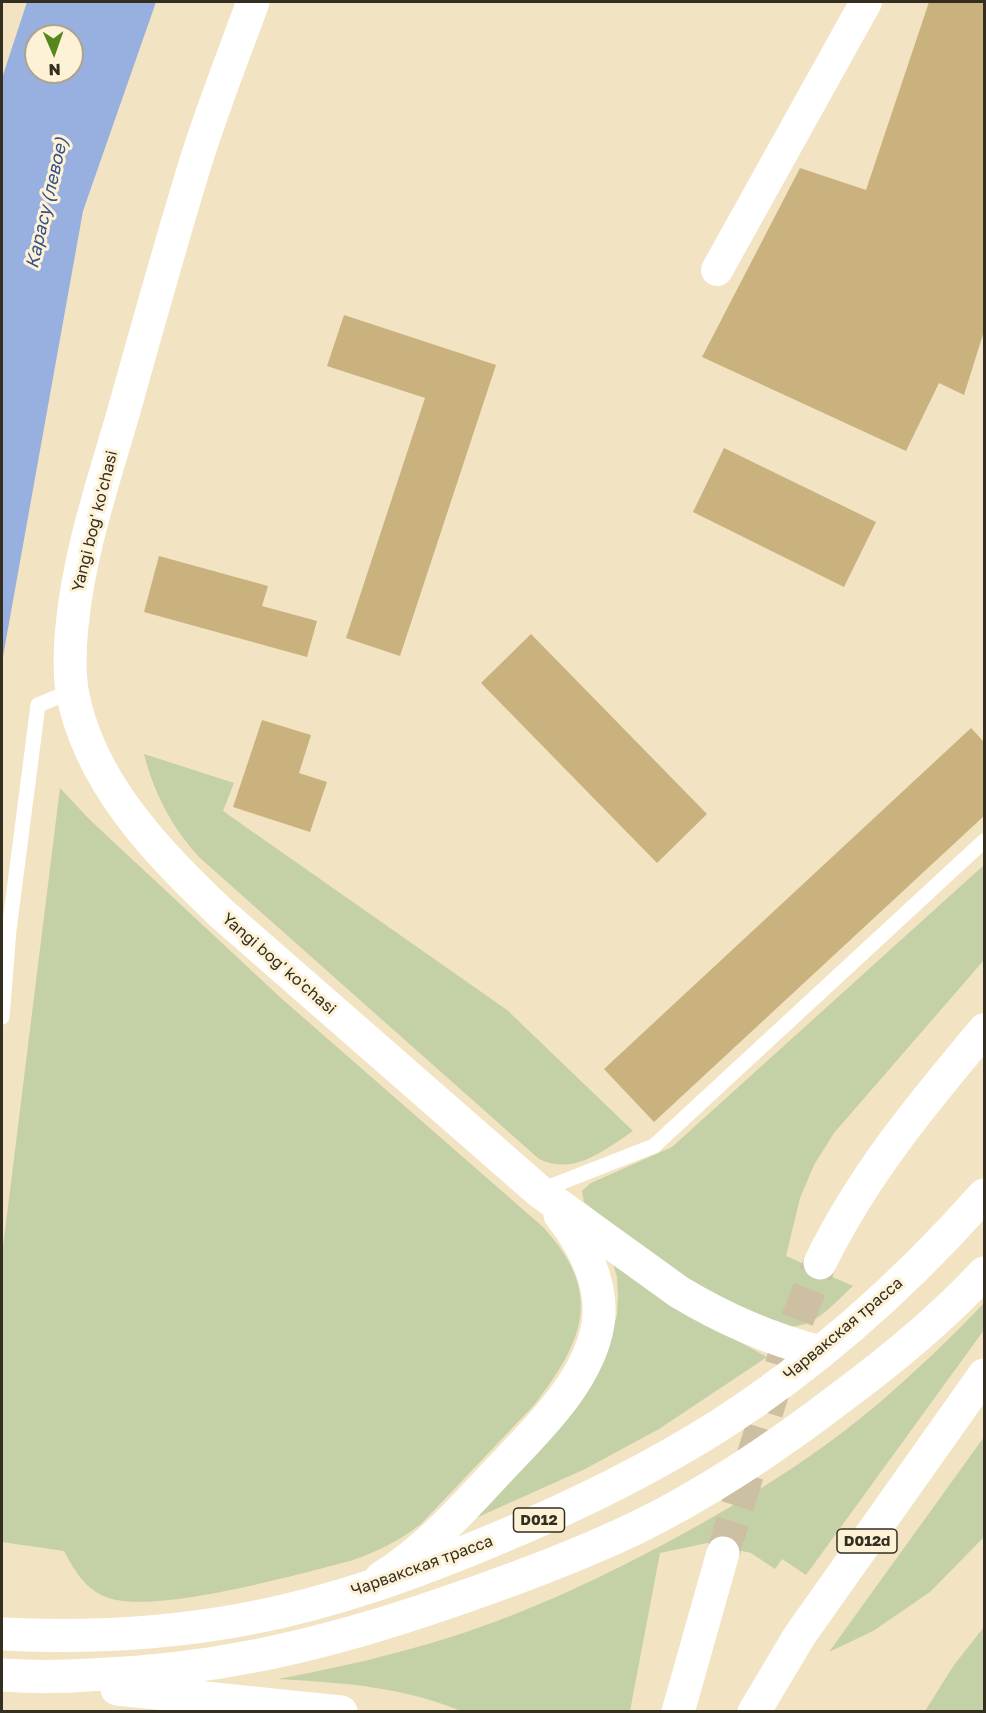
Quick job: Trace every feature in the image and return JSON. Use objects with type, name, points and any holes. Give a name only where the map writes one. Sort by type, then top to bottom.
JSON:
[{"type":"main road","name":"Yangi bog' ko'chasi","points":[[253,2],[197,158],[84,552],[72,627],[70,673],[72,691],[85,734],[103,773],[127,811],[156,848],[222,914],[539,1191]]},
{"type":"main road","points":[[820,1263],[865,1182],[916,1110],[984,1030]]},
{"type":"main road","points":[[539,1191],[696,1302],[765,1336],[820,1352]]},
{"type":"main road","points":[[363,1589],[413,1556],[478,1493],[561,1401],[580,1371],[591,1347],[598,1323],[599,1308],[593,1275],[581,1245],[572,1231],[539,1191]]},
{"type":"main road","name":"Чарвакская трасса","points":[[2,1634],[78,1635],[194,1627],[249,1619],[363,1589],[437,1563],[512,1532],[652,1465],[721,1424],[820,1352],[924,1258],[984,1195]]},
{"type":"main road","points":[[11,1676],[128,1674],[181,1670],[288,1651],[351,1634],[436,1606],[590,1549],[638,1527],[729,1476],[808,1423],[932,1325],[984,1273]]},
{"type":"main road","name":"D012d","points":[[754,1712],[800,1635],[984,1375]]},
{"type":"main road","points":[[678,1712],[723,1553]]},
{"type":"main road","points":[[11,1676],[147,1702],[341,1712]]},
{"type":"street","points":[[717,270],[866,2]]},
{"type":"lane","points":[[2,1017],[9,930],[38,705],[72,691]]},
{"type":"lane","points":[[539,1191],[654,1146],[984,841]]},
{"type":"green space","points":[[144,754],[234,783],[223,811],[507,1010],[633,1131],[600,1153],[577,1163],[552,1163],[539,1159],[200,858],[181,835],[165,809]]},
{"type":"green space","points":[[60,788],[90,820],[282,999],[543,1227],[562,1251],[574,1274],[580,1295],[580,1316],[566,1359],[552,1381],[535,1404],[421,1524],[396,1541],[369,1554],[350,1561],[226,1591],[156,1601],[128,1601],[106,1597],[92,1589],[76,1572],[64,1551],[2,1542],[2,1255]]},
{"type":"green space","points":[[984,865],[984,960],[834,1133],[814,1165],[800,1198],[786,1256],[853,1286],[827,1310],[813,1320],[797,1326],[775,1324],[749,1314],[718,1298],[656,1257],[584,1202],[582,1191],[591,1183],[672,1147]]},
{"type":"green space","points":[[611,1257],[727,1335],[767,1357],[659,1429],[585,1469],[467,1522],[606,1351],[617,1315],[617,1277]]},
{"type":"green space","points":[[984,1303],[984,1330],[806,1575],[782,1559],[775,1569],[751,1553],[707,1543],[660,1553],[630,1711],[461,1711],[394,1691],[349,1684],[278,1679],[344,1666],[430,1644],[480,1627],[567,1592],[679,1536],[760,1489],[812,1455],[862,1417],[911,1374]]},
{"type":"green space","points":[[984,1437],[984,1537],[930,1592],[873,1631],[829,1652]]},
{"type":"green space","points":[[984,1627],[984,1711],[925,1711],[954,1665]]},
{"type":"water","name":"Карасу (левое)","points":[[27,2],[156,2],[83,211],[2,662],[2,78]]},
{"type":"building","points":[[929,2],[984,2],[984,331],[964,395],[939,383],[906,451],[702,357],[800,168],[866,190]]},
{"type":"building","points":[[344,315],[496,365],[400,656],[346,638],[425,398],[327,366]]},
{"type":"building","points":[[724,448],[876,522],[844,587],[693,512]]},
{"type":"building","points":[[159,556],[268,586],[262,606],[317,621],[307,657],[144,612]]},
{"type":"building","points":[[531,634],[707,814],[657,863],[481,683]]},
{"type":"building","points":[[262,720],[311,735],[299,773],[327,782],[310,832],[233,807]]},
{"type":"building","points":[[971,728],[984,742],[984,816],[654,1122],[604,1069]]},
{"type":"tunnel","points":[[723,1553],[789,1340],[820,1263]]}]
